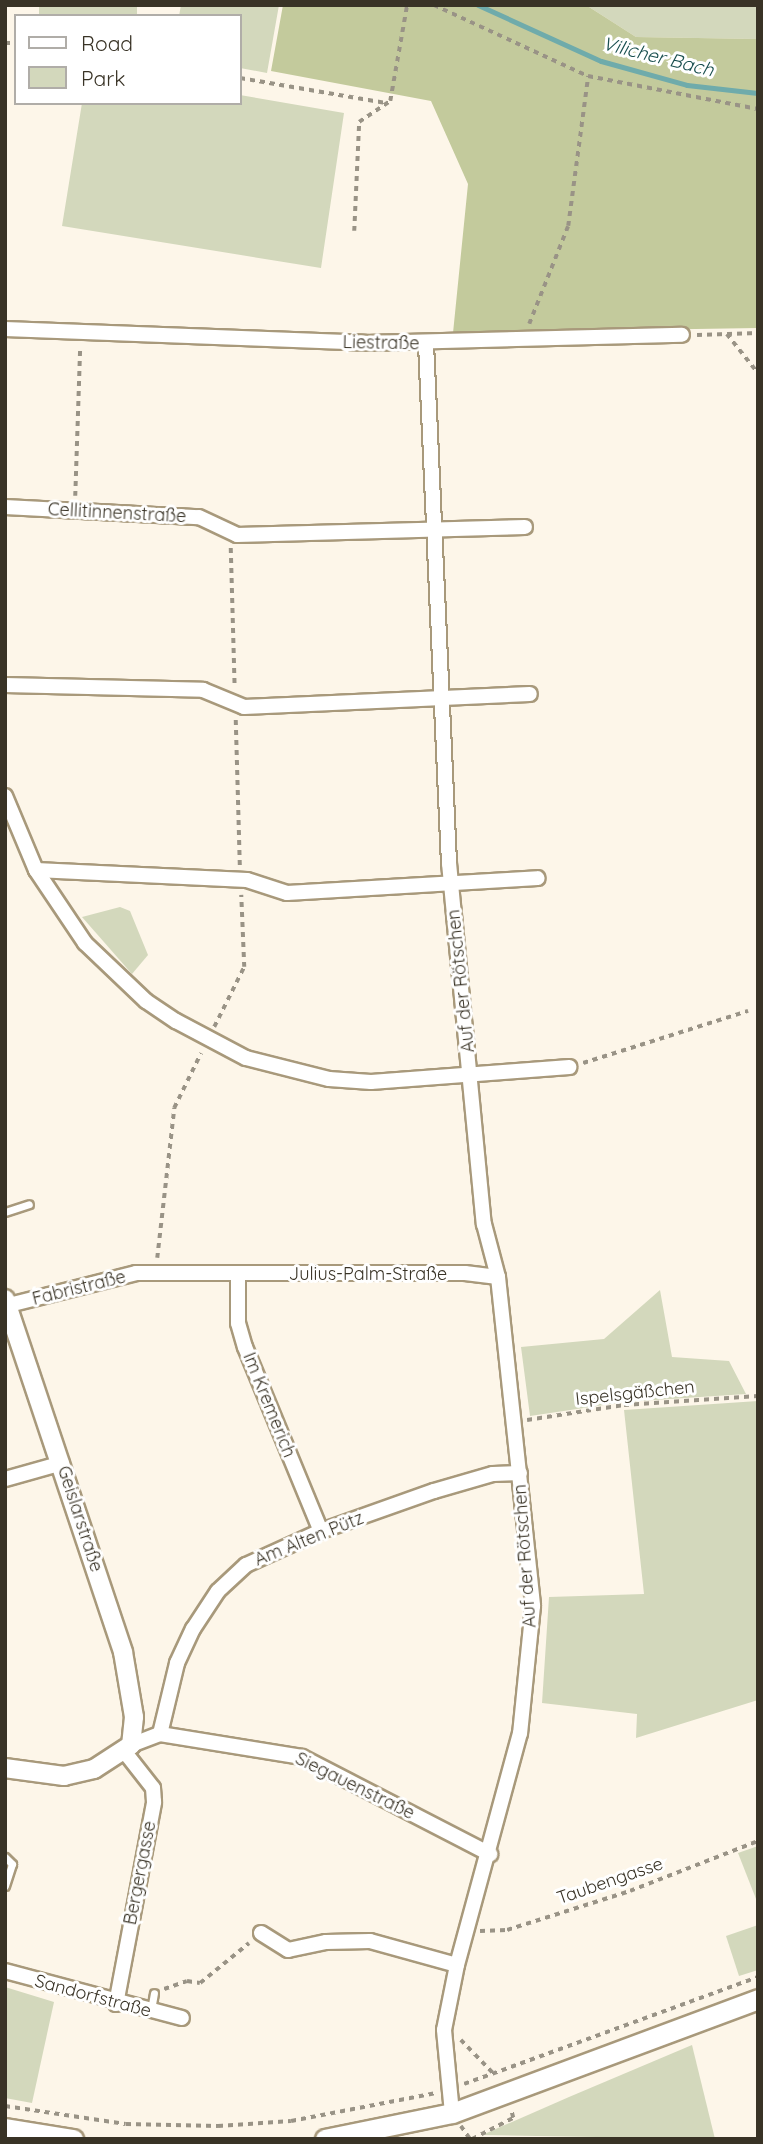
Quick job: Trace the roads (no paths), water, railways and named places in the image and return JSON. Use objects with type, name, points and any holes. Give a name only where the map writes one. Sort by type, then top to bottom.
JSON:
[{"type":"main road","points":[[325,2139],[452,2113],[758,1999]]},
{"type":"main road","points":[[5,2128],[73,2139]]},
{"type":"street","name":"Liestraße","points":[[5,329],[80,334],[426,343],[682,335]]},
{"type":"street","name":"Auf der Rötschen","points":[[426,343],[440,701],[451,886],[484,1224],[498,1277],[533,1606],[529,1675],[514,1759],[490,1854],[457,1965],[444,2030],[452,2113]]},
{"type":"street","name":"Cellitinnenstraße","points":[[5,507],[199,517],[230,532],[435,529]]},
{"type":"street","points":[[435,529],[526,527]]},
{"type":"street","points":[[5,685],[203,690],[251,707],[440,701],[530,694]]},
{"type":"street","points":[[5,796],[36,870],[85,943],[113,972],[176,1021],[246,1058],[329,1079],[410,1082],[471,1076]]},
{"type":"street","points":[[36,870],[240,879],[287,894],[451,886]]},
{"type":"street","name":"Auf der Rötschen","points":[[451,886],[538,878]]},
{"type":"street","name":"Auf der Rötschen","points":[[471,1076],[569,1067]]},
{"type":"street","name":"Fabristraße","points":[[6,1303],[136,1273],[238,1274]]},
{"type":"street","name":"Julius-Palm-Straße","points":[[238,1274],[466,1273],[498,1277]]},
{"type":"street","name":"Im Kremerich","points":[[238,1274],[239,1324],[245,1348],[321,1531]]},
{"type":"street","name":"Geislarstraße","points":[[6,1303],[62,1463],[123,1652],[134,1717],[128,1748]]},
{"type":"street","points":[[5,1479],[62,1463]]},
{"type":"street","name":"Am Alten Pütz","points":[[160,1734],[177,1663],[218,1591],[246,1565],[321,1531],[446,1488],[493,1474],[520,1473]]},
{"type":"street","name":"Siegauenstraße","points":[[128,1748],[160,1734],[302,1757],[490,1854]]},
{"type":"street","points":[[5,1768],[80,1774],[128,1748]]},
{"type":"street","name":"Bergergasse","points":[[116,2004],[154,1802],[153,1788],[128,1748]]},
{"type":"street","points":[[261,1933],[288,1950],[326,1942],[370,1941],[457,1965]]},
{"type":"street","name":"Sandorfstraße","points":[[5,1971],[116,2004],[182,2018]]},
{"type":"lane","points":[[5,1212],[29,1204]]},
{"type":"lane","points":[[5,1857],[12,1864],[5,1886]]},
{"type":"lane","points":[[151,2012],[154,1993]]},
{"type":"waterway","name":"Vilicher Bach","points":[[478,5],[601,61],[687,85],[758,93]]}]
